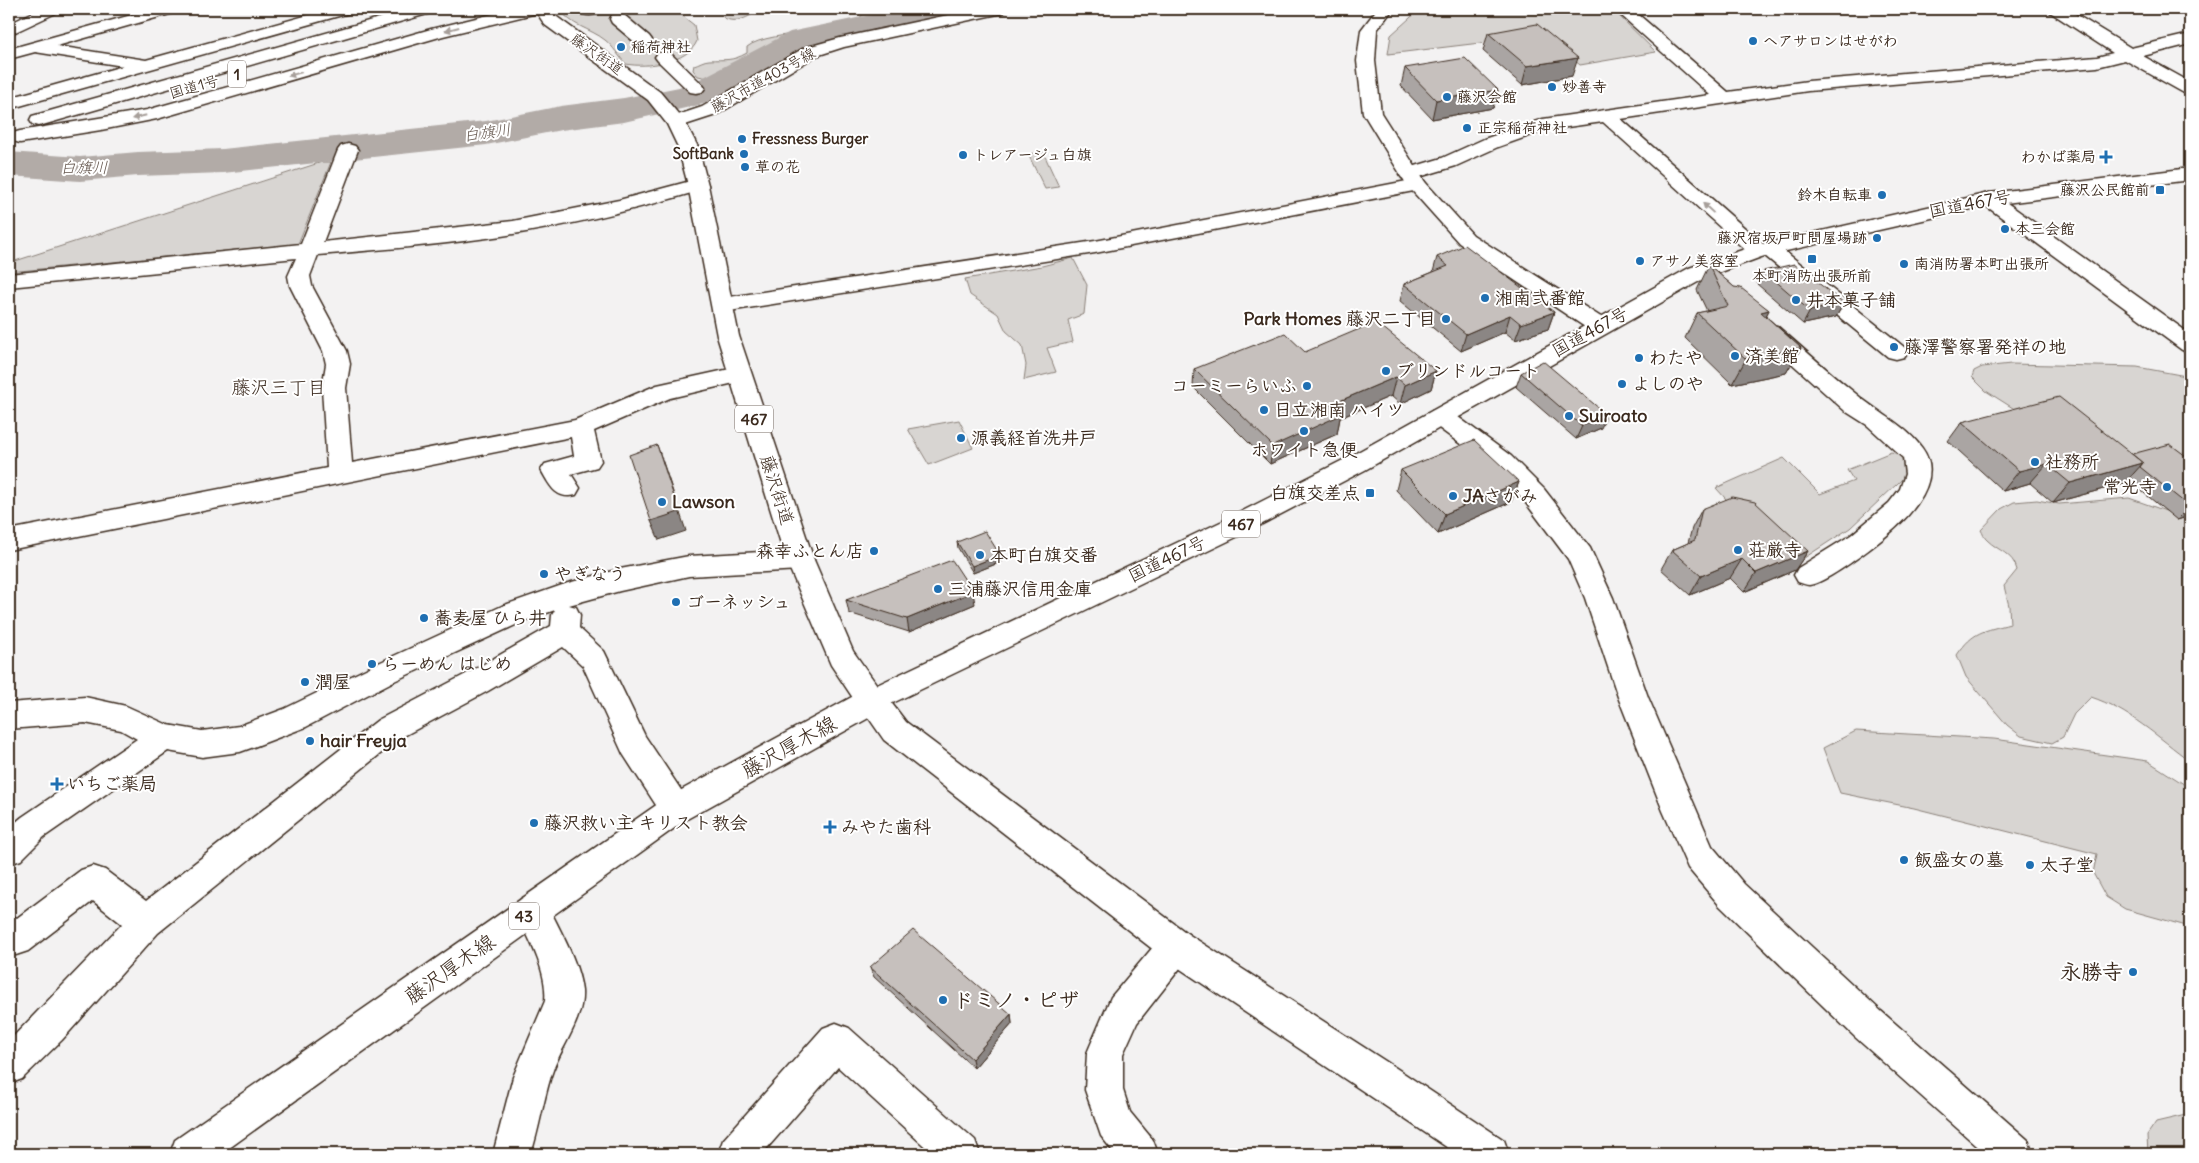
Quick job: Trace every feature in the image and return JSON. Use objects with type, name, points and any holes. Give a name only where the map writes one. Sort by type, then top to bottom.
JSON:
[{"type":"main road","points":[[9,30],[52,9]]},
{"type":"main road","points":[[9,54],[171,9]]},
{"type":"main road","points":[[269,30],[288,9]]},
{"type":"main road","points":[[9,104],[348,9]]},
{"type":"main road","name":"国道1号","points":[[12,135],[428,9]]},
{"type":"main road","name":"国道1号","points":[[12,135],[465,9]]},
{"type":"main road","points":[[12,135],[87,127],[149,115],[401,43],[533,9]]},
{"type":"main road","name":"藤沢街道","points":[[542,9],[552,21],[664,108],[688,147],[698,185],[728,336],[800,560],[841,657],[895,731],[1176,946],[1383,1081],[1490,1154]]},
{"type":"main road","name":"藤沢市道403号線","points":[[664,108],[709,111],[810,52],[840,43],[998,9]]},
{"type":"main road","points":[[1385,9],[1369,30],[1366,61],[1372,113],[1413,180],[1466,239],[1599,326]]},
{"type":"main road","points":[[1622,9],[1724,99]]},
{"type":"main road","points":[[2056,9],[2129,55],[2190,89]]},
{"type":"main road","points":[[600,12],[643,40]]},
{"type":"main road","points":[[723,305],[1095,247],[1413,180],[1449,162],[1524,130],[1544,125],[1808,86],[2076,64],[2129,55],[2190,39]]},
{"type":"main road","points":[[9,44],[151,65]]},
{"type":"main road","points":[[664,57],[696,88]]},
{"type":"main road","points":[[1607,116],[1764,250],[1896,352]]},
{"type":"main road","points":[[340,475],[334,388],[338,364],[334,352],[301,286],[299,276],[348,150]]},
{"type":"main road","name":"国道467号","points":[[872,701],[1238,525],[1441,418],[1599,326],[1696,273],[1764,250],[1989,198],[2190,174]]},
{"type":"main road","points":[[9,280],[486,232],[558,221],[604,211],[698,185]]},
{"type":"main road","points":[[1989,198],[2190,346]]},
{"type":"main road","points":[[1696,273],[1717,288]]},
{"type":"main road","points":[[1752,317],[1854,405],[1869,413],[1915,457],[1918,470],[1913,489],[1905,502],[1872,535],[1808,575]]},
{"type":"main road","points":[[9,540],[581,427],[640,400],[665,391],[739,375]]},
{"type":"main road","points":[[1441,418],[1502,462],[1535,496],[1580,555],[1599,598],[1634,697],[1679,811],[1700,856],[1713,874],[1732,896],[1868,1024],[2014,1154]]},
{"type":"main road","points":[[567,488],[554,470],[588,461],[581,427]]},
{"type":"main road","points":[[9,716],[85,710],[126,720],[164,738],[202,744],[240,739],[295,718],[382,674],[504,618],[568,594],[620,580],[689,566],[800,560]]},
{"type":"main road","points":[[566,632],[568,594]]},
{"type":"main road","points":[[566,632],[594,658],[634,744],[676,809]]},
{"type":"main road","points":[[9,1066],[50,1027],[146,922],[389,729],[478,682],[566,632]]},
{"type":"main road","name":"藤沢厚木線","points":[[197,1152],[676,809],[872,701]]},
{"type":"main road","points":[[9,849],[33,827],[164,738]]},
{"type":"main road","points":[[9,931],[16,939],[93,881],[146,922]]},
{"type":"main road","points":[[512,1154],[532,1078],[562,1007],[564,991],[533,910]]},
{"type":"main road","points":[[1139,1154],[1114,1123],[1104,1090],[1105,1053],[1124,1010],[1176,946]]},
{"type":"main road","points":[[737,1154],[836,1041],[962,1154]]},
{"type":"shaded area","points":[[560,9],[679,9],[685,18],[694,25],[697,41],[685,54],[676,59],[655,64],[626,64],[605,40],[569,19]]},
{"type":"shaded area","points":[[734,9],[754,9],[756,11],[740,20],[731,20],[723,17],[723,13]]},
{"type":"shaded area","points":[[866,9],[925,9],[896,13],[791,41],[761,54],[722,77],[713,79],[698,76],[693,70],[694,65],[705,61],[737,58],[747,53],[747,47],[758,41],[847,24],[860,18]]},
{"type":"shaded area","points":[[1420,9],[1612,9],[1656,52],[1580,65],[1548,37],[1522,38],[1388,54],[1391,35]]},
{"type":"shaded area","points":[[1043,152],[1059,187],[1045,189],[1028,154]]},
{"type":"shaded area","points":[[322,162],[331,162],[298,244],[9,272],[9,263]]},
{"type":"shaded area","points":[[1073,258],[1087,285],[1084,314],[1068,320],[1073,342],[1047,348],[1056,372],[1024,380],[1026,365],[1022,345],[1006,331],[998,314],[970,295],[965,279],[1042,266]]},
{"type":"shaded area","points":[[2011,364],[2137,367],[2186,376],[2190,379],[2190,475],[2126,460],[2035,422],[1986,391],[1972,377],[1974,371],[1982,367]]},
{"type":"shaded area","points":[[959,420],[973,448],[929,465],[908,429]]},
{"type":"shaded area","points":[[1891,452],[1908,456],[1912,470],[1850,528],[1798,562],[1745,520],[1716,488],[1784,458],[1820,494],[1854,481],[1847,470]]},
{"type":"shaded area","points":[[2129,498],[2166,511],[2190,512],[2190,761],[2130,716],[2105,702],[2091,697],[2074,714],[2063,737],[2052,743],[2021,736],[2007,725],[1966,677],[1957,655],[1974,636],[2010,624],[2009,606],[2004,586],[2017,570],[2009,556],[1991,544],[1981,530],[2001,509],[2014,502],[2037,500],[2059,504]]},
{"type":"shaded area","points":[[1856,731],[1994,739],[2148,761],[2190,788],[2190,927],[2125,909],[2106,897],[2093,873],[2097,854],[1914,808],[1840,793],[1823,748]]},
{"type":"shaded area","points":[[2190,1114],[2190,1154],[2148,1154],[2147,1135],[2156,1122]]},
{"type":"building","points":[[1537,24],[1578,58],[1527,66],[1488,33]]},
{"type":"building","points":[[1465,58],[1498,90],[1436,100],[1405,68]]},
{"type":"building","points":[[1465,245],[1554,312],[1521,324],[1510,315],[1466,334],[1404,284],[1448,266],[1437,257]]},
{"type":"building","points":[[1794,264],[1844,303],[1810,311],[1764,271]]},
{"type":"building","points":[[1709,265],[1734,287],[1741,288],[1769,310],[1761,312],[1801,348],[1746,359],[1697,313],[1728,306]]},
{"type":"building","points":[[1376,322],[1436,371],[1405,385],[1396,377],[1330,405],[1341,415],[1273,446],[1194,369],[1285,333],[1305,352]]},
{"type":"building","points":[[1543,361],[1607,415],[1582,426],[1521,373]]},
{"type":"building","points":[[2059,397],[2143,463],[2070,483],[2047,464],[2019,471],[1962,422]]},
{"type":"building","points":[[1474,440],[1519,482],[1445,514],[1401,470]]},
{"type":"building","points":[[2170,444],[2190,459],[2190,507],[2140,467],[2143,463],[2132,454]]},
{"type":"building","name":"Lawson","points":[[657,445],[679,512],[651,521],[629,455]]},
{"type":"building","points":[[1732,497],[1755,502],[1808,551],[1756,573],[1742,559],[1701,576],[1672,550],[1695,540],[1702,509]]},
{"type":"building","name":"本町白旗交番","points":[[985,531],[1000,555],[972,566],[957,542]]},
{"type":"building","points":[[952,560],[973,592],[907,619],[846,600]]},
{"type":"building","name":"ドミノ・ピザ","points":[[913,930],[1011,1014],[972,1059],[870,967]]},
{"type":"waterway","name":"白旗川","points":[[9,164],[80,169],[138,164],[223,161],[486,133],[561,118],[624,110],[690,96],[715,86],[803,40],[948,9]]},
{"type":"place","name":"ヘアサロンはせがわ","points":[[1753,41]]},
{"type":"place","name":"稲荷神社","points":[[621,47]]},
{"type":"place","name":"妙善寺","points":[[1552,87]]},
{"type":"place","name":"藤沢会館","points":[[1447,97]]},
{"type":"place","name":"正宗稲荷神社","points":[[1467,128]]},
{"type":"place","name":"Fressness Burger","points":[[742,139]]},
{"type":"place","name":"SoftBank","points":[[744,154]]},
{"type":"place","name":"トレアージュ白旗","points":[[963,155]]},
{"type":"place","name":"わかば薬局","points":[[2106,157]]},
{"type":"place","name":"草の花","points":[[745,167]]},
{"type":"place","name":"藤沢公民館前","points":[[2160,190]]},
{"type":"place","name":"鈴木自転車","points":[[1882,195]]},
{"type":"place","name":"本三会館","points":[[2005,229]]},
{"type":"place","name":"藤沢宿坂戸町問屋場跡","points":[[1877,238]]},
{"type":"place","name":"本町消防出張所前","points":[[1812,259]]},
{"type":"place","name":"アサノ美容室","points":[[1640,261]]},
{"type":"place","name":"南消防署本町出張所","points":[[1904,264]]},
{"type":"place","name":"湘南弐番館","points":[[1485,298]]},
{"type":"place","name":"井本菓子舗","points":[[1796,300]]},
{"type":"place","name":"Park Homes 藤沢二丁目","points":[[1446,319]]},
{"type":"place","name":"藤澤警察署発祥の地","points":[[1894,347]]},
{"type":"place","name":"済美館","points":[[1735,356]]},
{"type":"place","name":"わたや","points":[[1639,358]]},
{"type":"place","name":"ブリンドルコート","points":[[1386,371]]},
{"type":"place","name":"よしのや","points":[[1622,384]]},
{"type":"place","name":"コーミーらいふ","points":[[1307,386]]},
{"type":"place","name":"日立湘南 ハイツ","points":[[1264,410]]},
{"type":"place","name":"Suiroato","points":[[1569,416]]},
{"type":"place","name":"ホワイト急便","points":[[1304,431]]},
{"type":"place","name":"源義経首洗井戸","points":[[961,438]]},
{"type":"place","name":"社務所","points":[[2035,462]]},
{"type":"place","name":"常光寺","points":[[2167,487]]},
{"type":"place","name":"白旗交差点","points":[[1370,493]]},
{"type":"place","name":"JAさがみ","points":[[1453,496]]},
{"type":"place","name":"Lawson","points":[[662,502]]},
{"type":"place","name":"荘厳寺","points":[[1738,550]]},
{"type":"place","name":"森幸ふとん店","points":[[874,551]]},
{"type":"place","name":"本町白旗交番","points":[[980,555]]},
{"type":"place","name":"やぎなう","points":[[544,574]]},
{"type":"place","name":"三浦藤沢信用金庫","points":[[938,589]]},
{"type":"place","name":"ゴーネッシュ","points":[[676,602]]},
{"type":"place","name":"蕎麦屋 ひら井","points":[[424,618]]},
{"type":"place","name":"らーめん はじめ","points":[[372,664]]},
{"type":"place","name":"潤屋","points":[[305,682]]},
{"type":"place","name":"hair Freyja","points":[[310,741]]},
{"type":"place","name":"いちご薬局","points":[[57,784]]},
{"type":"place","name":"藤沢救い主 キリスト教会","points":[[534,823]]},
{"type":"place","name":"みやた歯科","points":[[830,827]]},
{"type":"place","name":"飯盛女の墓","points":[[1904,860]]},
{"type":"place","name":"太子堂","points":[[2030,865]]},
{"type":"place","name":"永勝寺","points":[[2133,972]]},
{"type":"place","name":"ドミノ・ピザ","points":[[943,1000]]},
{"type":"district","name":"藤沢三丁目","points":[[279,387]]}]
